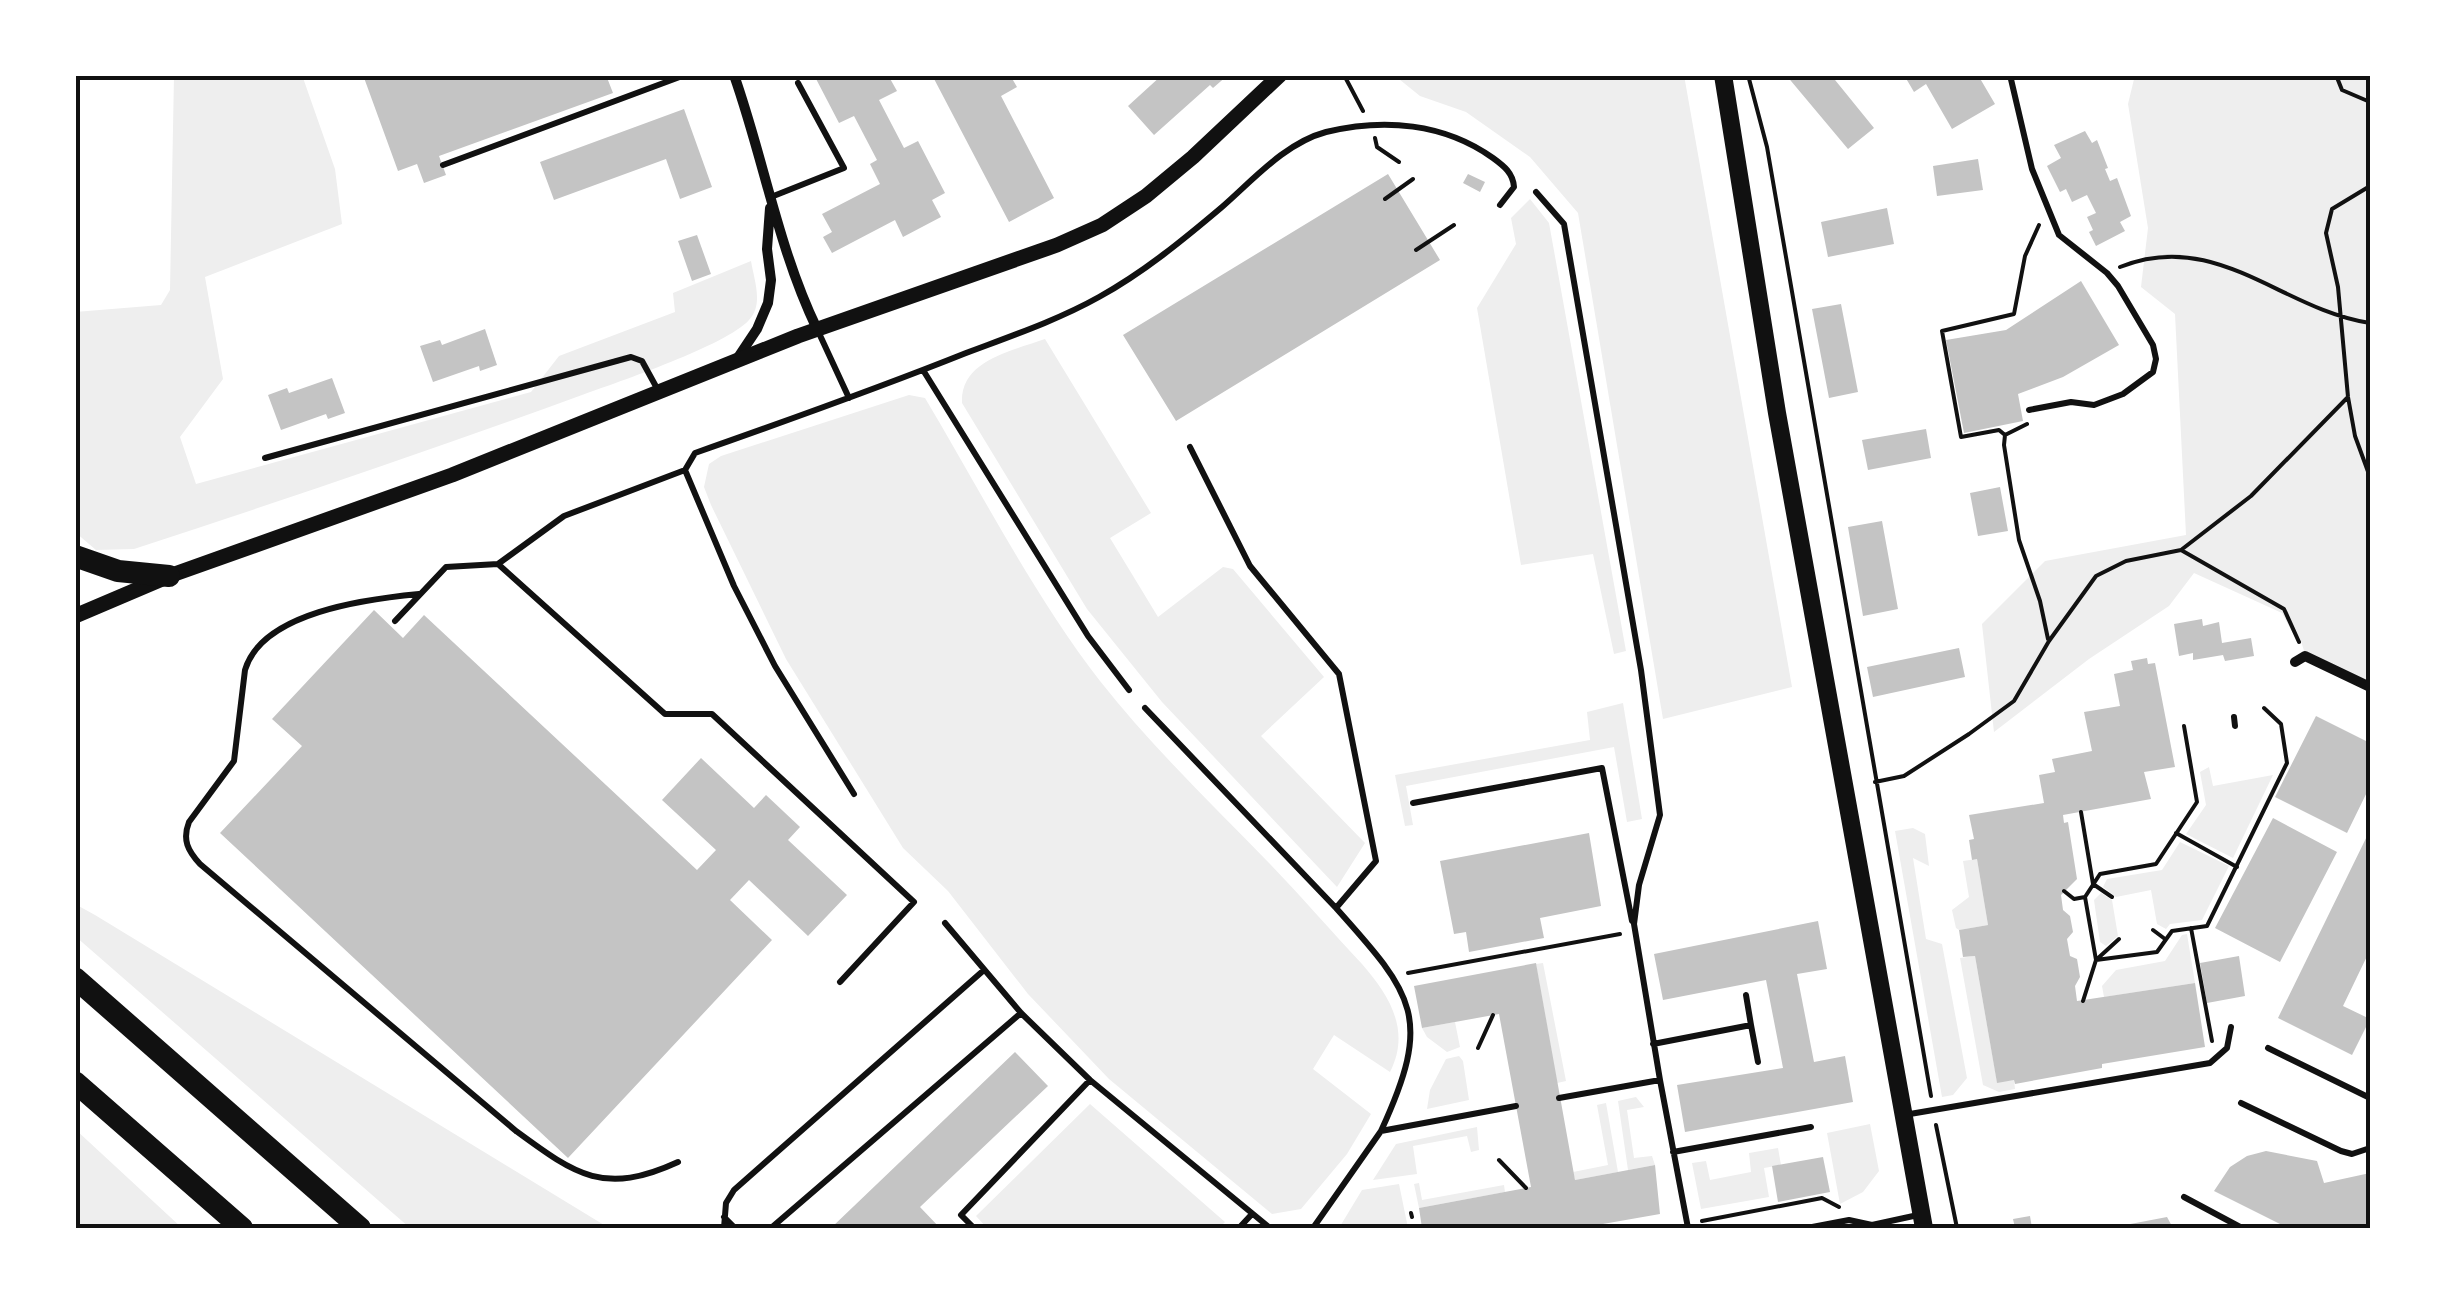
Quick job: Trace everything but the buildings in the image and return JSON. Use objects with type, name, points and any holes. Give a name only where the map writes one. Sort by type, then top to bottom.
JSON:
[{"type":"highway","points":[[75,556],[118,570],[170,576]]},
{"type":"highway","points":[[75,978],[360,1228]]},
{"type":"highway","points":[[75,1082],[242,1228]]},
{"type":"main road","points":[[1723,75],[1768,356],[1923,1221]]},
{"type":"street","points":[[734,75],[758,144],[791,271],[818,329]]},
{"type":"street","points":[[75,616],[170,576],[407,492],[818,329],[1017,262],[1102,225],[1138,202],[1193,156],[1280,75]]},
{"type":"street","points":[[733,364],[757,329],[768,303],[770,198]]},
{"type":"street","points":[[2300,659],[2370,686]]},
{"type":"lane","points":[[443,165],[685,75]]},
{"type":"lane","points":[[2010,75],[2032,169],[2059,235],[2107,273],[2152,345],[2156,358],[2153,372],[2123,394],[2094,405],[2071,402],[2028,410]]},
{"type":"lane","points":[[770,198],[844,168],[798,83]]},
{"type":"lane","points":[[395,621],[446,568],[498,564],[564,516],[685,470],[695,453],[923,370],[1094,300],[1178,244],[1277,158],[1325,132],[1371,126],[1428,128],[1483,152],[1506,168],[1514,187],[1500,205]]},
{"type":"lane","points":[[1536,192],[1564,224],[1643,688],[1660,815],[1636,900],[1634,932]]},
{"type":"lane","points":[[818,329],[849,398]]},
{"type":"lane","points":[[265,458],[631,357],[642,361],[660,394]]},
{"type":"lane","points":[[923,370],[1088,636],[1129,690]]},
{"type":"lane","points":[[1190,447],[1250,566],[1338,674],[1376,861],[1336,908]]},
{"type":"lane","points":[[685,470],[734,586],[775,666],[854,794]]},
{"type":"lane","points":[[498,564],[665,714],[712,714],[914,902],[840,982]]},
{"type":"lane","points":[[421,594],[358,600],[262,640],[248,657],[244,670],[234,761],[189,822],[186,845],[200,864],[516,1131],[567,1168],[593,1178],[624,1180],[678,1162]]},
{"type":"lane","points":[[1145,708],[1336,908],[1395,976],[1409,1019],[1410,1055],[1381,1131],[1313,1228]]},
{"type":"lane","points":[[2234,717],[2236,726]]},
{"type":"lane","points":[[1413,803],[1602,768],[1688,1226]]},
{"type":"lane","points":[[945,923],[1021,1013],[1090,1080],[1270,1228]]},
{"type":"lane","points":[[724,1228],[726,1202],[734,1190],[984,970]]},
{"type":"lane","points":[[1746,995],[1758,1062]]},
{"type":"lane","points":[[771,1228],[1021,1013]]},
{"type":"lane","points":[[1654,1044],[1752,1026]]},
{"type":"lane","points":[[1903,1115],[2210,1063],[2227,1048],[2230,1027]]},
{"type":"lane","points":[[2268,1048],[2370,1098]]},
{"type":"lane","points":[[974,1228],[961,1215],[1090,1080]]},
{"type":"lane","points":[[1559,1098],[1660,1080]]},
{"type":"lane","points":[[2241,1103],[2341,1151],[2352,1154],[2370,1148]]},
{"type":"lane","points":[[1381,1131],[1516,1106]]},
{"type":"lane","points":[[1673,1152],[1811,1127]]},
{"type":"lane","points":[[2184,1197],[2242,1228]]},
{"type":"lane","points":[[1239,1228],[1252,1214]]},
{"type":"lane","points":[[723,1216],[735,1228]]},
{"type":"lane","points":[[1807,1228],[1849,1220],[1871,1227],[1923,1221]]},
{"type":"path","points":[[1344,75],[1371,126],[1377,147],[1398,162]]},
{"type":"path","points":[[1748,75],[1767,148],[1875,782],[1957,1228]]},
{"type":"path","points":[[2336,75],[2342,90],[2370,102]]},
{"type":"path","points":[[1385,200],[1413,178]]},
{"type":"path","points":[[2370,186],[2332,208],[2326,232],[2355,436],[2370,476]]},
{"type":"path","points":[[2047,207],[2026,256],[2014,314],[1942,331],[1961,437],[1999,430],[2005,435],[2019,540],[2049,642]]},
{"type":"path","points":[[1416,250],[1454,224]]},
{"type":"path","points":[[2107,273],[2144,259],[2184,255],[2245,273],[2341,319],[2370,323]]},
{"type":"path","points":[[1875,782],[1904,776],[2014,701],[2049,642],[2096,576],[2126,561],[2181,550],[2262,486],[2348,396]]},
{"type":"path","points":[[2005,435],[2026,425],[2030,419],[2028,410]]},
{"type":"path","points":[[2181,550],[2284,610],[2300,659]]},
{"type":"path","points":[[2096,960],[2157,952],[2172,930],[2207,926],[2287,763],[2281,724],[2264,708]]},
{"type":"path","points":[[2083,1000],[2096,960],[2086,897],[2100,874],[2156,864],[2196,802],[2184,726]]},
{"type":"path","points":[[2081,812],[2094,884],[2112,897]]},
{"type":"path","points":[[2176,833],[2237,866]]},
{"type":"path","points":[[2064,891],[2074,899],[2086,897]]},
{"type":"path","points":[[2191,928],[2213,1050],[2220,1057]]},
{"type":"path","points":[[2152,930],[2166,939]]},
{"type":"path","points":[[1395,976],[1634,932]]},
{"type":"path","points":[[2096,960],[2119,939]]},
{"type":"path","points":[[1478,1048],[1494,1015]]},
{"type":"path","points":[[1499,1160],[1526,1188]]},
{"type":"path","points":[[1688,1226],[1822,1198],[1841,1208]]},
{"type":"shaded area","points":[[174,75],[302,75],[335,169],[342,224],[205,277],[223,379],[180,437],[196,484],[531,392],[559,356],[675,312],[673,293],[751,261],[757,292],[754,314],[737,330],[696,351],[526,415],[134,549],[96,550],[75,532],[75,312],[161,305],[170,290]]},
{"type":"shaded area","points":[[1394,75],[1684,75],[1792,687],[1663,719],[1578,213],[1530,157],[1466,112],[1420,96]]},
{"type":"shaded area","points":[[2135,75],[2370,75],[2370,685],[2305,654],[2282,613],[2194,573],[2169,606],[2089,659],[1994,732],[1982,624],[2045,561],[2186,535],[2175,314],[2141,287],[2148,228],[2128,104]]},
{"type":"shaded area","points":[[1530,199],[1549,223],[1626,651],[1614,654],[1593,554],[1521,565],[1477,308],[1516,244],[1511,218]]},
{"type":"shaded area","points":[[1045,339],[1151,513],[1110,538],[1158,617],[1223,567],[1233,569],[1324,677],[1261,736],[1365,843],[1337,887],[1162,702],[1087,609],[962,403],[969,377],[979,367],[1004,353]]},
{"type":"shaded area","points":[[909,395],[925,398],[1030,578],[1100,681],[1161,752],[1362,964],[1389,1001],[1398,1028],[1396,1057],[1390,1072],[1334,1035],[1313,1069],[1371,1114],[1347,1154],[1301,1209],[1272,1214],[1109,1079],[1028,994],[948,891],[903,848],[786,659],[711,505],[704,487],[709,464],[721,456]]},
{"type":"shaded area","points":[[1623,703],[1642,819],[1627,822],[1614,747],[1406,786],[1413,825],[1405,826],[1395,775],[1590,740],[1587,712]]},
{"type":"shaded area","points":[[2209,767],[2213,786],[2273,775],[2233,858],[2186,834],[2206,805],[2200,772]]},
{"type":"shaded area","points":[[1913,828],[1925,834],[1929,866],[1913,858],[1926,939],[1942,944],[1967,1078],[1953,1095],[1942,1097],[1895,831]]},
{"type":"shaded area","points":[[2180,842],[2229,866],[2202,920],[2170,924],[2166,929],[2157,924],[2151,890],[2116,897],[2103,887],[2107,879],[2162,870]]},
{"type":"shaded area","points":[[1977,859],[1988,925],[1959,930],[1952,910],[1969,897],[1963,861]]},
{"type":"shaded area","points":[[2101,893],[2112,900],[2118,936],[2106,946],[2100,942],[2094,900]]},
{"type":"shaded area","points":[[75,904],[609,1228],[410,1228],[75,936]]},
{"type":"shaded area","points":[[2187,934],[2195,983],[2104,997],[2102,986],[2116,970],[2165,961],[2182,935]]},
{"type":"shaded area","points":[[1975,956],[1997,1082],[2014,1080],[2015,1089],[1999,1092],[1983,1085],[1960,958]]},
{"type":"shaded area","points":[[1543,963],[1566,1081],[1557,1083],[1536,964]]},
{"type":"shaded area","points":[[1455,1022],[1460,1047],[1447,1052],[1427,1037],[1422,1028]]},
{"type":"shaded area","points":[[1459,1056],[1469,1100],[1427,1109],[1430,1090],[1446,1059]]},
{"type":"shaded area","points":[[1636,1097],[1644,1107],[1627,1110],[1634,1158],[1652,1156],[1655,1165],[1628,1170],[1618,1101]]},
{"type":"shaded area","points":[[1606,1103],[1618,1172],[1575,1180],[1573,1172],[1608,1165],[1597,1105]]},
{"type":"shaded area","points":[[1090,1104],[1225,1222],[1219,1228],[987,1228],[976,1216]]},
{"type":"shaded area","points":[[1870,1124],[1879,1171],[1863,1192],[1840,1204],[1827,1133]]},
{"type":"shaded area","points":[[1477,1127],[1479,1150],[1471,1152],[1467,1136],[1413,1146],[1417,1174],[1373,1180],[1396,1144]]},
{"type":"shaded area","points":[[75,1129],[182,1228],[75,1228]]},
{"type":"shaded area","points":[[1778,1148],[1781,1165],[1764,1168],[1769,1197],[1701,1209],[1692,1163],[1706,1161],[1710,1180],[1751,1172],[1749,1153]]},
{"type":"shaded area","points":[[1419,1183],[1422,1200],[1504,1185],[1505,1192],[1419,1208],[1414,1184]]},
{"type":"shaded area","points":[[1399,1184],[1408,1228],[1339,1228],[1362,1190]]}]
